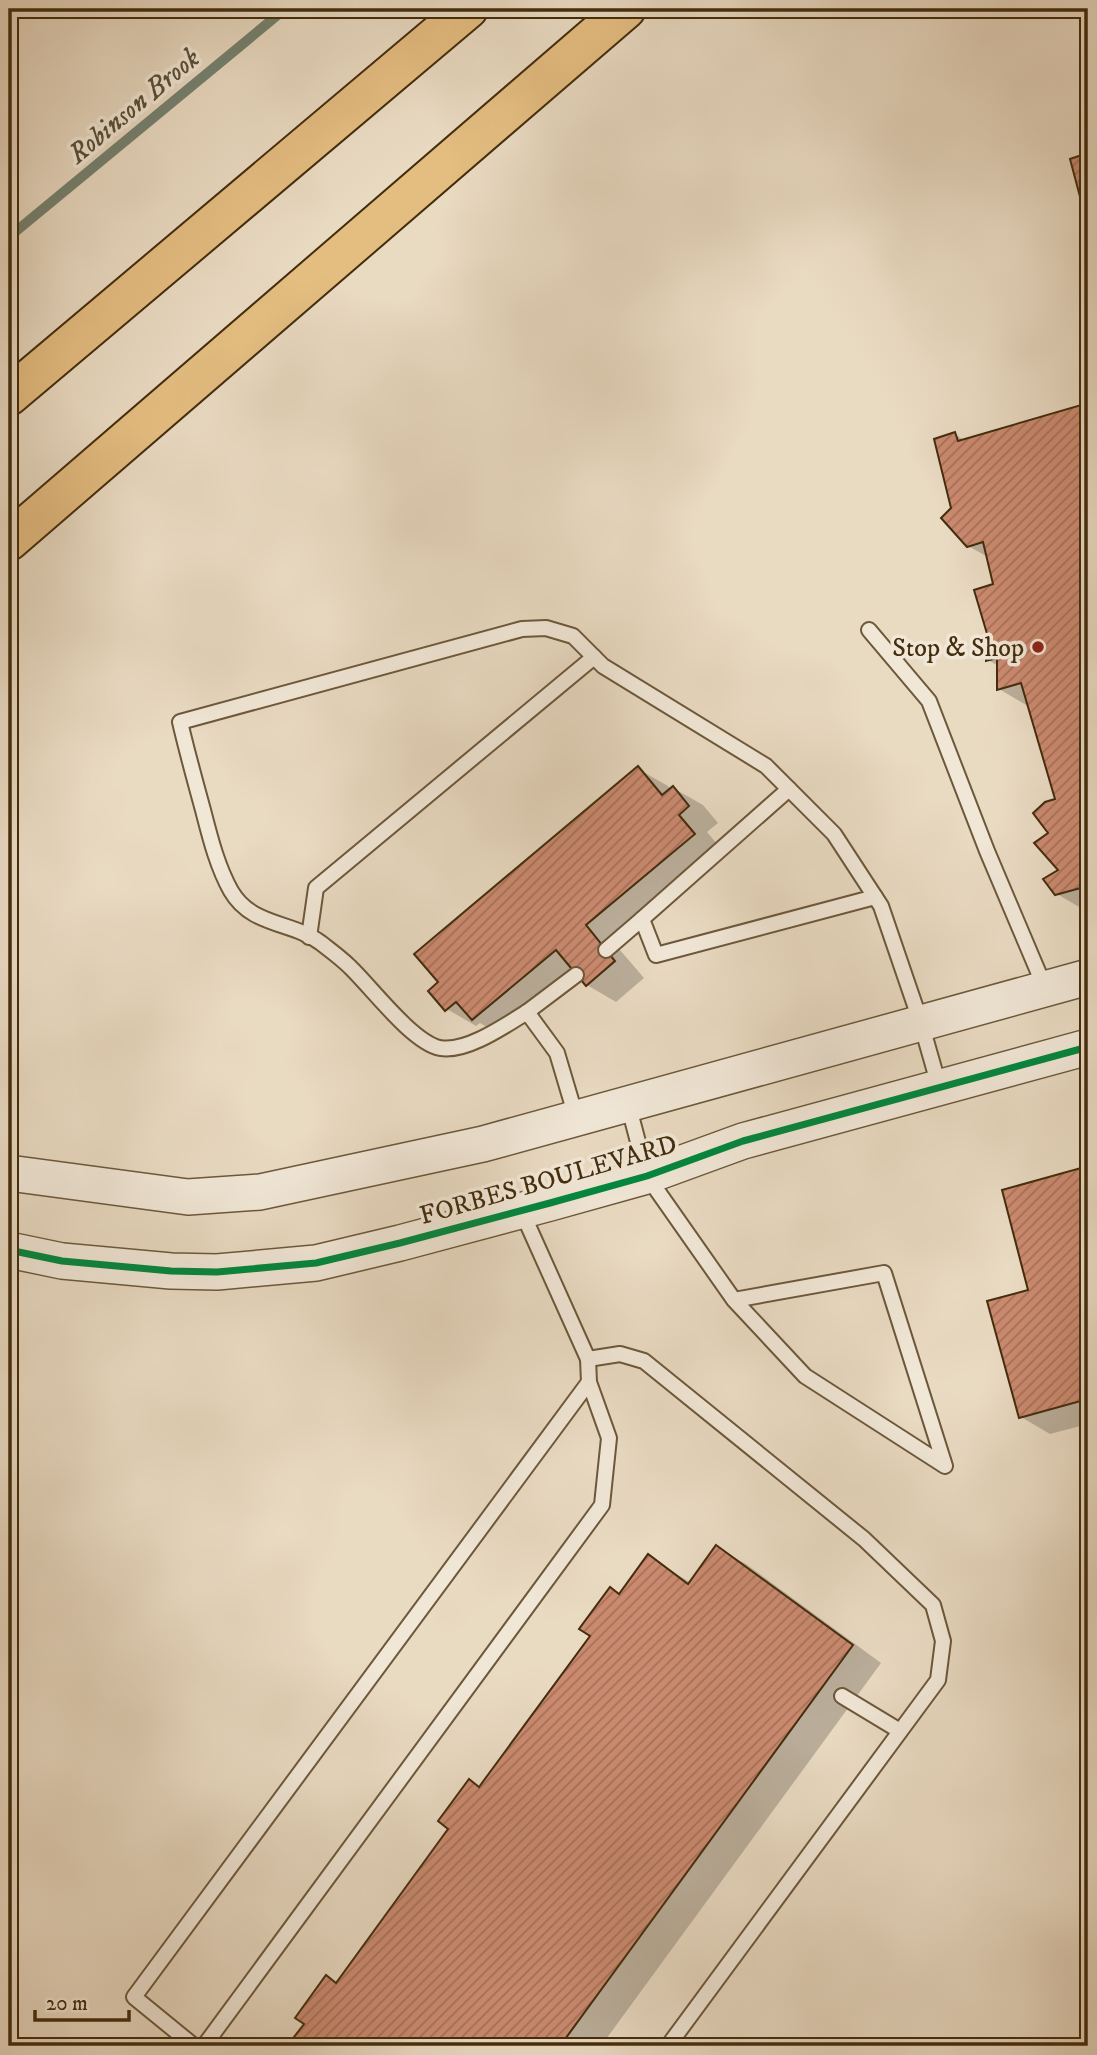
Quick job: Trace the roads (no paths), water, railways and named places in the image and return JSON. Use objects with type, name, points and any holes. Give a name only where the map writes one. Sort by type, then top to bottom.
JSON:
[{"type":"highway","points":[[9,396],[468,9]]},
{"type":"highway","points":[[9,541],[626,9]]},
{"type":"street","name":"FORBES BOULEVARD","points":[[9,1173],[188,1197],[260,1192],[483,1143],[1088,977]]},
{"type":"street","name":"FORBES BOULEVARD","points":[[9,1250],[62,1261],[171,1271],[238,1270],[316,1263],[522,1211],[647,1175],[743,1141],[1088,1047]]},
{"type":"lane","points":[[576,975],[527,1012],[490,1034],[455,1048],[430,1044],[405,1025],[349,965],[317,940],[256,916],[243,906],[232,892],[213,849],[180,723],[522,629],[546,628],[573,636],[603,666],[766,766],[834,834],[881,906],[921,1023],[939,1088]]},
{"type":"lane","points":[[869,630],[929,701],[1045,989]]},
{"type":"lane","points":[[309,937],[316,888],[594,657]]},
{"type":"lane","points":[[606,950],[789,789]]},
{"type":"lane","points":[[642,919],[656,955],[875,897]]},
{"type":"lane","points":[[527,1012],[557,1053],[576,1117]]},
{"type":"lane","points":[[627,1102],[647,1175],[734,1300],[805,1376],[945,1466],[884,1273],[734,1300]]},
{"type":"lane","points":[[204,2046],[602,1505],[609,1438],[589,1382],[588,1359],[522,1211]]},
{"type":"lane","points":[[588,1359],[621,1354],[644,1361],[864,1539],[933,1605],[943,1641],[938,1680],[668,2046]]},
{"type":"lane","points":[[194,2046],[134,1997],[589,1382]]},
{"type":"lane","points":[[842,1696],[900,1731]]},
{"type":"waterway","name":"Robinson Brook","points":[[9,237],[285,9]]},
{"type":"place","name":"Stop & Shop","points":[[1038,647]]}]
